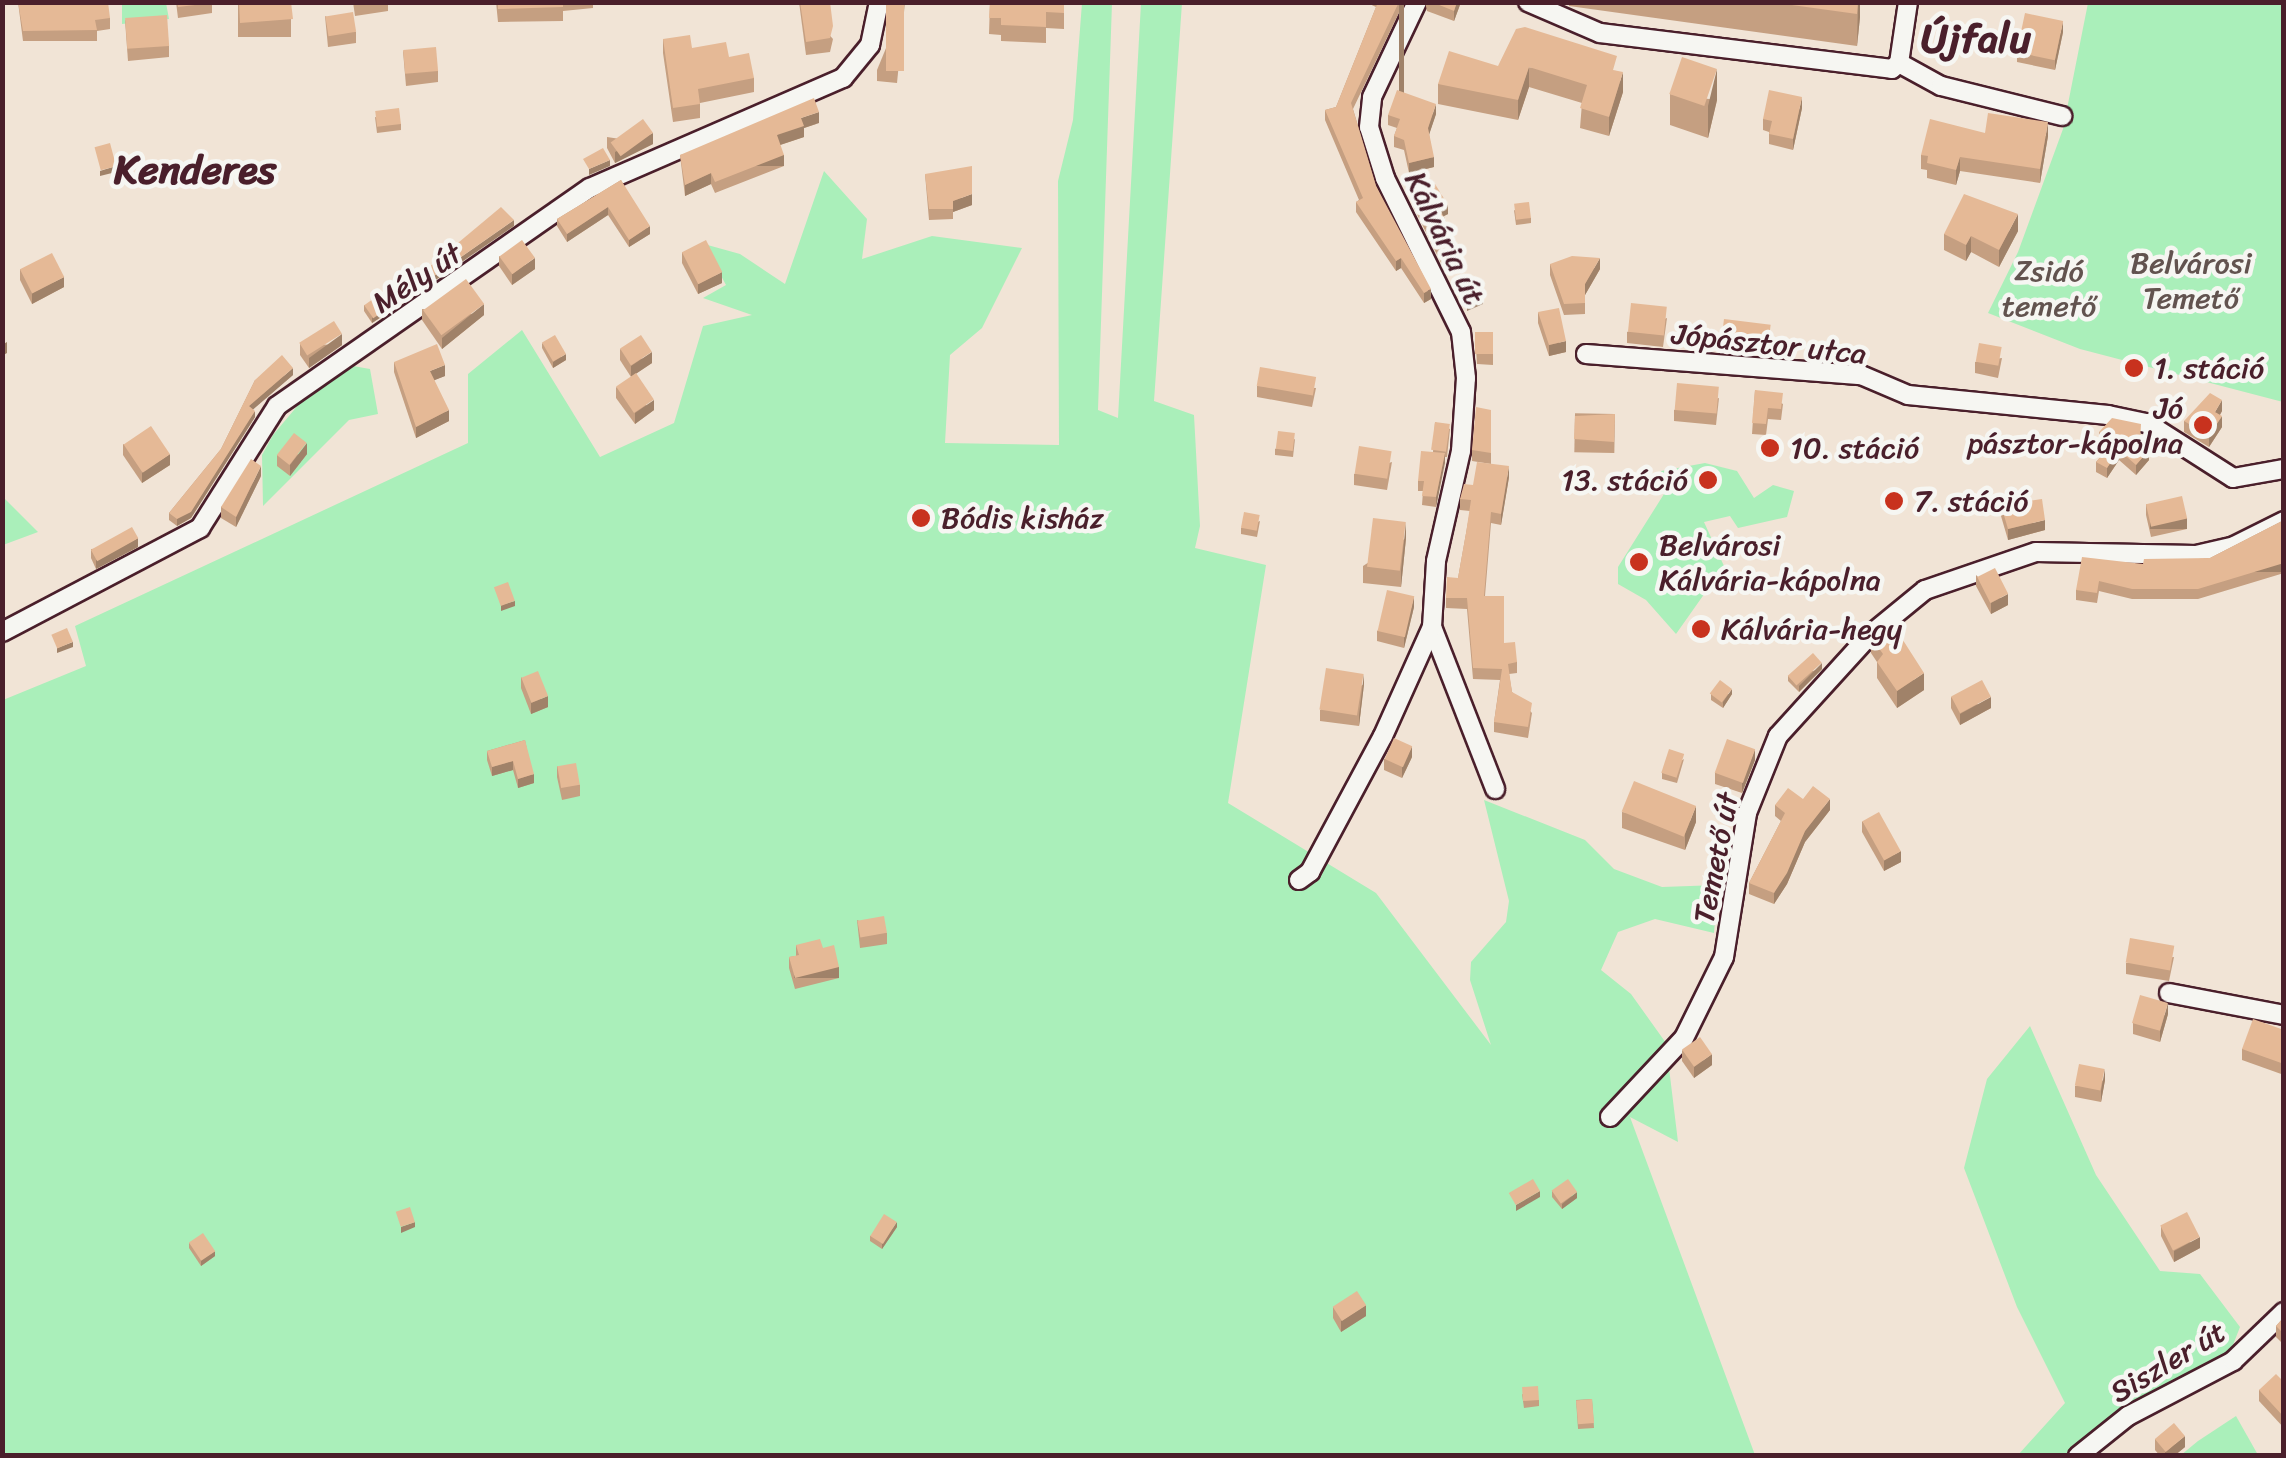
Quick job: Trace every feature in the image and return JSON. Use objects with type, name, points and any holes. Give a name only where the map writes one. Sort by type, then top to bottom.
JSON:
[{"type":"street","name":"Mély út","points":[[2,632],[200,528],[277,406],[590,188],[843,78],[870,45],[878,2]]},
{"type":"street","name":"Kálvária út","points":[[1304,876],[1383,736],[1432,626],[1436,561],[1461,451],[1466,378],[1461,332],[1384,178],[1368,128],[1372,97],[1417,2]]},
{"type":"street","points":[[1528,2],[1600,33],[1892,69],[1898,63],[1908,2]]},
{"type":"street","points":[[1898,63],[1940,86],[2062,116]]},
{"type":"street","name":"Jópásztor utca","points":[[1586,354],[1861,375],[1908,394],[2108,415],[2148,423],[2233,478],[2284,469]]},
{"type":"street","name":"Temető út","points":[[1610,1117],[1684,1038],[1712,986],[1724,957],[1747,812],[1778,736],[1870,635],[1925,590],[2036,552],[2196,555],[2234,546],[2284,521]]},
{"type":"street","name":"Kálvária út","points":[[1432,626],[1495,789]]},
{"type":"street","points":[[2169,993],[2284,1015]]},
{"type":"street","name":"Siszler út","points":[[2078,1456],[2128,1416],[2233,1361],[2284,1312]]},
{"type":"green space","points":[[122,3],[166,3],[169,19],[122,24]]},
{"type":"green space","points":[[1082,3],[1112,3],[1098,410],[1118,418],[1141,3],[1182,3],[1154,401],[1194,415],[1200,526],[1195,548],[1266,565],[1228,803],[1376,893],[1491,1045],[1470,980],[1471,962],[1506,922],[1509,901],[1484,800],[1585,840],[1614,869],[1662,887],[1718,885],[1714,933],[1655,919],[1618,932],[1601,970],[1631,994],[1666,1043],[1678,1142],[1630,1117],[1755,1455],[3,1456],[3,700],[86,666],[75,626],[468,443],[468,374],[522,330],[600,457],[674,423],[703,326],[752,315],[703,298],[726,285],[704,244],[740,254],[785,284],[824,171],[867,219],[862,259],[932,236],[1022,248],[982,328],[950,355],[945,443],[1059,445],[1058,181],[1073,120]]},
{"type":"green space","name":"Belvárosi Temető","points":[[2088,3],[2283,3],[2283,402],[2080,349],[1988,313],[2018,252],[2063,129]]},
{"type":"green space","points":[[353,366],[370,369],[378,414],[349,420],[263,506],[262,455],[273,435],[304,398]]},
{"type":"green space","points":[[1705,463],[1737,471],[1754,498],[1773,485],[1794,491],[1787,517],[1738,528],[1730,516],[1704,522],[1724,566],[1676,634],[1646,600],[1618,584],[1618,567],[1664,494],[1661,471]]},
{"type":"green space","points":[[3,497],[38,532],[3,545]]},
{"type":"green space","points":[[2030,1026],[2096,1175],[2160,1271],[2200,1274],[2240,1327],[2231,1350],[2178,1383],[2098,1455],[2018,1455],[2065,1403],[2017,1307],[1964,1168],[1987,1079]]},
{"type":"green space","points":[[2236,1416],[2258,1455],[2181,1455],[2198,1441]]},
{"type":"building","points":[[18,2],[108,2],[110,18],[95,20],[97,30],[23,31]]},
{"type":"building","points":[[177,2],[212,2],[212,3],[178,7]]},
{"type":"building","points":[[239,2],[291,2],[293,19],[240,23]]},
{"type":"building","points":[[498,2],[563,2],[563,7],[498,9]]},
{"type":"building","points":[[800,2],[830,2],[830,38],[806,42]]},
{"type":"building","points":[[886,2],[904,2],[904,71],[886,71]]},
{"type":"building","points":[[990,2],[1064,2],[1064,13],[1046,12],[1046,27],[1001,25],[1001,18],[989,18]]},
{"type":"building","points":[[1378,2],[1399,2],[1351,103],[1376,186],[1431,289],[1424,293],[1401,258],[1396,261],[1356,202],[1363,198],[1325,110],[1336,107]]},
{"type":"building","points":[[1432,2],[1457,2],[1454,11]]},
{"type":"building","points":[[1770,2],[1858,2],[1857,14]]},
{"type":"building","points":[[353,12],[356,32],[328,36],[325,16]]},
{"type":"building","points":[[2025,13],[2063,21],[2055,60],[2017,52]]},
{"type":"building","points":[[167,15],[169,46],[127,49],[125,18]]},
{"type":"building","points":[[1525,27],[1617,56],[1613,70],[1623,72],[1609,117],[1580,108],[1587,85],[1529,67],[1518,100],[1438,84],[1449,51],[1498,66],[1516,29]]},
{"type":"building","points":[[690,35],[692,48],[726,42],[729,57],[749,53],[754,78],[698,89],[700,104],[673,108],[663,39]]},
{"type":"building","points":[[436,47],[438,71],[405,74],[403,50]]},
{"type":"building","points":[[1682,57],[1717,69],[1704,106],[1669,94]]},
{"type":"building","points":[[1397,90],[1436,104],[1428,128],[1434,157],[1409,163],[1404,140],[1394,136],[1400,119],[1388,115]]},
{"type":"building","points":[[1769,90],[1802,97],[1793,139],[1769,134],[1772,121],[1763,119]]},
{"type":"building","points":[[814,98],[819,112],[801,118],[804,126],[777,135],[784,155],[715,182],[711,173],[685,185],[680,155]]},
{"type":"building","points":[[399,108],[401,124],[377,127],[375,111]]},
{"type":"building","points":[[1988,113],[2048,122],[2040,169],[1960,157],[1956,170],[1927,163],[1928,156],[1921,155],[1930,119],[1985,133]]},
{"type":"building","points":[[643,119],[653,133],[621,156],[611,143]]},
{"type":"building","points":[[110,143],[116,166],[101,170],[95,147]]},
{"type":"building","points":[[603,148],[610,160],[589,169],[583,159]]},
{"type":"building","points":[[972,166],[972,194],[953,201],[953,209],[929,209],[925,174]]},
{"type":"building","points":[[621,180],[650,226],[629,240],[608,207],[567,234],[557,219]]},
{"type":"building","points":[[1435,184],[1448,205],[1440,209],[1457,248],[1442,255],[1413,197]]},
{"type":"building","points":[[1964,194],[2018,214],[1999,250],[1971,236],[1966,245],[1944,234]]},
{"type":"building","points":[[1529,202],[1531,218],[1516,220],[1514,204]]},
{"type":"building","points":[[501,207],[514,220],[408,294],[404,288]]},
{"type":"building","points":[[522,240],[535,258],[512,274],[499,256]]},
{"type":"building","points":[[706,240],[722,272],[698,284],[682,252]]},
{"type":"building","points":[[52,253],[64,277],[32,293],[20,269]]},
{"type":"building","points":[[1572,256],[1600,258],[1585,284],[1585,303],[1564,304],[1550,264]]},
{"type":"building","points":[[466,279],[484,304],[441,335],[423,310]]},
{"type":"building","points":[[1475,279],[1483,299],[1467,306],[1458,286]]},
{"type":"building","points":[[383,292],[392,305],[373,318],[364,305]]},
{"type":"building","points":[[1631,303],[1667,307],[1664,336],[1628,332]]},
{"type":"building","points":[[1559,308],[1566,341],[1549,345],[1538,312]]},
{"type":"building","points":[[1724,319],[1771,325],[1768,344],[1722,338]]},
{"type":"building","points":[[334,321],[342,334],[307,355],[299,343]]},
{"type":"building","points":[[1475,332],[1493,332],[1493,354],[1475,354]]},
{"type":"building","points":[[555,335],[566,354],[553,362],[542,342]]},
{"type":"building","points":[[641,335],[652,352],[631,365],[620,349]]},
{"type":"building","points":[[1979,343],[2002,347],[1998,366],[1976,362]]},
{"type":"building","points":[[437,344],[445,365],[430,371],[449,410],[416,427],[394,362]]},
{"type":"building","points":[[282,355],[293,368],[249,406],[255,411],[191,512],[177,519],[169,513],[221,449],[255,380]]},
{"type":"building","points":[[1260,367],[1316,377],[1313,396],[1257,386]]},
{"type":"building","points":[[636,373],[654,400],[634,413],[616,386]]},
{"type":"building","points":[[1677,383],[1719,387],[1716,414],[1675,410]]},
{"type":"building","points":[[1755,390],[1783,393],[1781,409],[1768,408],[1766,424],[1752,423]]},
{"type":"building","points":[[2210,393],[2222,400],[2215,412],[2222,416],[2209,436],[2184,421]]},
{"type":"building","points":[[1476,407],[1491,410],[1491,453],[1472,450]]},
{"type":"building","points":[[1615,414],[1614,442],[1574,439],[1575,416]]},
{"type":"building","points":[[2112,418],[2141,424],[2140,442],[2149,450],[2136,465],[2119,450],[2107,468],[2096,462],[2112,444],[2099,432]]},
{"type":"building","points":[[1435,422],[1450,424],[1446,452],[1431,450]]},
{"type":"building","points":[[151,426],[170,454],[143,473],[124,444]]},
{"type":"building","points":[[1278,431],[1295,433],[1293,451],[1276,449]]},
{"type":"building","points":[[294,433],[307,443],[289,465],[277,455]]},
{"type":"building","points":[[1359,446],[1392,451],[1387,479],[1355,474]]},
{"type":"building","points":[[1421,451],[1445,453],[1436,497],[1422,496],[1424,481],[1418,481]]},
{"type":"building","points":[[251,459],[261,466],[236,517],[221,507]]},
{"type":"building","points":[[1477,462],[1509,466],[1501,514],[1491,512],[1484,596],[1504,596],[1504,643],[1515,642],[1517,662],[1508,664],[1512,692],[1532,703],[1528,727],[1494,722],[1502,669],[1473,668],[1467,598],[1446,598],[1447,577],[1458,578],[1471,500],[1460,499],[1464,484],[1473,485]]},
{"type":"building","points":[[2182,496],[2187,518],[2151,527],[2146,504]]},
{"type":"building","points":[[2042,499],[2045,520],[2008,529],[2001,505]]},
{"type":"building","name":"Bódis kisház","points":[[914,505],[930,505],[930,520],[914,520]]},
{"type":"building","points":[[1244,512],[1260,515],[1257,531],[1241,528]]},
{"type":"building","points":[[1373,518],[1406,522],[1400,571],[1367,567]]},
{"type":"building","points":[[2284,520],[2284,563],[2198,589],[2132,589],[2099,581],[2097,593],[2076,590],[2082,557],[2143,564],[2144,559],[2210,558]]},
{"type":"building","points":[[132,527],[138,538],[97,561],[91,550]]},
{"type":"building","points":[[1995,568],[2008,594],[1990,603],[1977,577]]},
{"type":"building","points":[[508,582],[515,601],[501,606],[494,587]]},
{"type":"building","points":[[1387,590],[1414,596],[1405,637],[1378,631]]},
{"type":"building","points":[[1892,623],[1924,673],[1897,691],[1877,662],[1883,654],[1871,637]]},
{"type":"building","points":[[67,628],[73,642],[57,648],[51,635]]},
{"type":"building","points":[[1813,653],[1822,663],[1796,685],[1788,676]]},
{"type":"building","points":[[1326,668],[1364,674],[1357,715],[1319,709]]},
{"type":"building","points":[[538,671],[548,696],[531,703],[521,678]]},
{"type":"building","points":[[1720,680],[1732,689],[1722,703],[1710,694]]},
{"type":"building","points":[[1982,680],[1991,697],[1960,713],[1951,696]]},
{"type":"building","points":[[1394,738],[1412,746],[1403,767],[1385,759]]},
{"type":"building","points":[[1727,739],[1755,749],[1743,783],[1715,773]]},
{"type":"building","points":[[525,740],[534,774],[518,779],[513,761],[492,767],[487,751]]},
{"type":"building","points":[[1669,749],[1684,754],[1676,778],[1661,773]]},
{"type":"building","points":[[576,763],[580,785],[561,788],[557,766]]},
{"type":"building","points":[[1634,781],[1696,806],[1684,837],[1622,812]]},
{"type":"building","points":[[1813,786],[1830,799],[1805,831],[1774,893],[1749,883],[1785,813],[1775,805],[1788,788],[1803,799]]},
{"type":"building","points":[[1879,812],[1901,851],[1884,861],[1862,821]]},
{"type":"building","points":[[884,916],[887,933],[860,937],[857,921]]},
{"type":"building","points":[[2130,938],[2174,946],[2170,970],[2126,963]]},
{"type":"building","points":[[820,939],[823,948],[834,945],[839,967],[795,978],[789,957],[799,955],[796,945]]},
{"type":"building","points":[[2140,995],[2168,1003],[2160,1031],[2132,1023]]},
{"type":"building","points":[[2253,1019],[2284,1030],[2284,1064],[2242,1049]]},
{"type":"building","points":[[1700,1037],[1712,1054],[1694,1067],[1682,1050]]},
{"type":"building","points":[[2079,1064],[2105,1069],[2100,1091],[2075,1086]]},
{"type":"building","points":[[1533,1179],[1540,1191],[1516,1205],[1509,1193]]},
{"type":"building","points":[[1568,1179],[1577,1192],[1561,1204],[1552,1190]]},
{"type":"building","points":[[410,1207],[415,1222],[401,1227],[396,1212]]},
{"type":"building","points":[[2187,1212],[2200,1237],[2173,1251],[2160,1226]]},
{"type":"building","points":[[884,1214],[897,1222],[883,1244],[870,1236]]},
{"type":"building","points":[[203,1233],[215,1251],[201,1261],[189,1243]]},
{"type":"building","points":[[1357,1291],[1366,1305],[1342,1321],[1333,1307]]},
{"type":"building","points":[[2284,1317],[2284,1334],[2276,1326]]},
{"type":"building","points":[[2276,1374],[2284,1382],[2284,1417],[2259,1390]]},
{"type":"building","points":[[1538,1386],[1539,1400],[1523,1401],[1522,1387]]},
{"type":"building","points":[[1592,1399],[1594,1423],[1578,1424],[1576,1400]]},
{"type":"building","points":[[2174,1423],[2185,1436],[2166,1452],[2155,1439]]},
{"type":"place","name":"1. stáció","points":[[2134,368]]},
{"type":"place","name":"Jó pásztor-kápolna","points":[[2203,425]]},
{"type":"place","name":"10. stáció","points":[[1770,448]]},
{"type":"place","name":"13. stáció","points":[[1708,480]]},
{"type":"place","name":"7. stáció","points":[[1894,501]]},
{"type":"place","name":"Bódis kisház","points":[[921,518]]},
{"type":"place","name":"Belvárosi Kálvária-kápolna","points":[[1639,562]]},
{"type":"place","name":"Kálvária-hegy","points":[[1701,629]]},
{"type":"district","name":"Újfalu","points":[[1976,39]]},
{"type":"district","name":"Kenderes","points":[[195,170]]},
{"type":"park label","name":"Zsidó temető","points":[[2049,288]]}]
